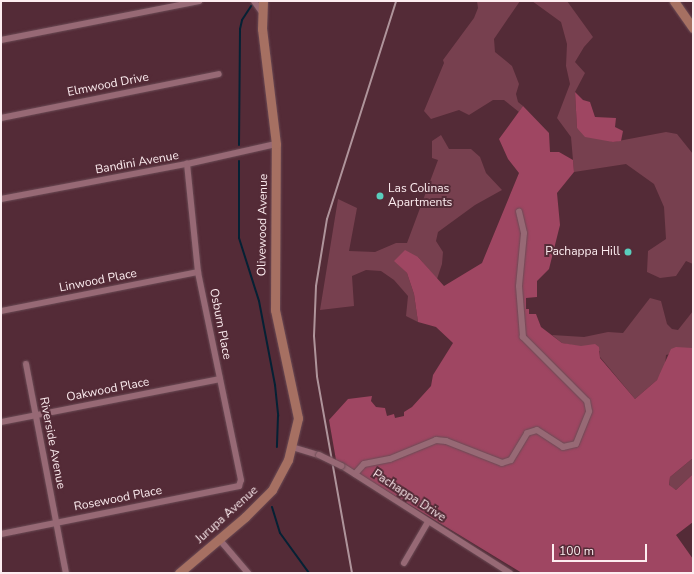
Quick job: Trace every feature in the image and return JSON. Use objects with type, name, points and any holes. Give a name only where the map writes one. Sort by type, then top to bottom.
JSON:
[{"type":"main road","name":"Olivewood Avenue","points":[[262,1],[261,11],[276,144],[276,310],[298,418],[292,447]]},
{"type":"main road","points":[[674,1],[693,28]]},
{"type":"main road","name":"Jurupa Avenue","points":[[179,573],[219,539],[272,490],[282,474],[292,447]]},
{"type":"street","points":[[1,40],[199,1]]},
{"type":"street","points":[[254,1],[261,11]]},
{"type":"street","name":"Elmwood Drive","points":[[1,118],[218,74]]},
{"type":"street","name":"Bandini Avenue","points":[[1,199],[187,164],[276,144]]},
{"type":"street","name":"Osburn Place","points":[[187,164],[198,272],[241,480],[239,486]]},
{"type":"street","points":[[355,474],[364,464],[390,459],[436,440],[446,441],[502,463],[511,460],[527,433],[537,430],[563,447],[576,444],[589,411],[587,400],[523,337],[520,286],[524,233],[519,212]]},
{"type":"street","name":"Linwood Place","points":[[1,311],[198,272]]},
{"type":"street","name":"Riverside Avenue","points":[[26,364],[66,573]]},
{"type":"street","name":"Oakwood Place","points":[[1,422],[220,379]]},
{"type":"street","name":"Pachappa Drive","points":[[292,447],[319,455],[342,466],[510,573]]},
{"type":"street","name":"Rosewood Place","points":[[1,534],[239,486]]},
{"type":"street","points":[[404,563],[428,522]]},
{"type":"street","points":[[219,539],[248,573]]},
{"type":"shaded area","points":[[477,1],[520,1],[494,39],[495,52],[512,66],[519,84],[516,94],[518,102],[523,106],[519,112],[504,100],[493,100],[469,115],[459,110],[431,119],[424,111],[444,63],[443,60],[474,18],[478,8]]},
{"type":"shaded area","points":[[532,1],[567,1],[593,37],[584,47],[575,62],[585,73],[575,92],[577,128],[613,142],[666,132],[677,134],[693,154],[693,264],[686,261],[676,276],[660,278],[647,272],[648,251],[666,239],[664,207],[654,184],[626,164],[574,172],[571,137],[557,118],[570,84],[566,66],[567,44],[561,22]]},
{"type":"shaded area","points":[[575,92],[583,100],[590,102],[595,117],[616,118],[615,127],[623,131],[621,141],[613,142],[585,137],[577,128]]},
{"type":"shaded area","points":[[523,106],[549,133],[550,152],[559,152],[573,160],[574,172],[557,193],[560,225],[549,269],[537,281],[537,297],[526,298],[526,309],[529,309],[529,314],[536,314],[541,327],[562,343],[581,346],[595,344],[599,347],[600,358],[635,399],[657,380],[671,349],[676,347],[693,348],[693,458],[670,477],[669,485],[676,490],[693,474],[693,522],[676,535],[693,559],[693,573],[522,573],[336,460],[329,420],[348,399],[372,396],[371,401],[376,407],[385,408],[387,416],[394,414],[395,418],[404,416],[404,412],[412,407],[431,386],[433,375],[453,343],[436,327],[418,322],[414,294],[407,273],[394,261],[405,250],[418,257],[444,286],[482,263],[519,173],[508,159],[499,139]]},
{"type":"shaded area","points":[[441,135],[449,149],[471,149],[480,157],[486,173],[502,190],[475,205],[438,232],[436,241],[443,252],[442,264],[437,279],[418,257],[395,261],[407,273],[414,294],[418,322],[406,316],[408,296],[394,280],[381,271],[366,270],[352,276],[354,306],[320,310],[338,199],[357,208],[349,251],[375,252],[396,243],[407,243],[438,160],[432,158],[432,141]]},
{"type":"shaded area","points":[[650,298],[661,301],[667,324],[672,329],[678,330],[693,311],[693,348],[666,355],[665,366],[657,380],[635,399],[600,357],[600,351],[562,343],[552,335],[584,337],[608,332],[623,333]]},
{"type":"shaded area","points":[[693,458],[693,474],[676,490],[669,486],[670,477]]},
{"type":"waterway","points":[[239,145],[240,29],[242,20],[251,6]]},
{"type":"waterway","points":[[239,161],[239,238],[259,301],[275,385],[278,416],[277,447]]},
{"type":"waterway","points":[[272,507],[280,533],[309,573]]},
{"type":"railway","points":[[352,573],[317,376],[314,336],[316,286],[327,219],[396,1]]},
{"type":"place","name":"Las Colinas Apartments","points":[[380,196]]},
{"type":"place","name":"Pachappa Hill","points":[[628,252]]}]
